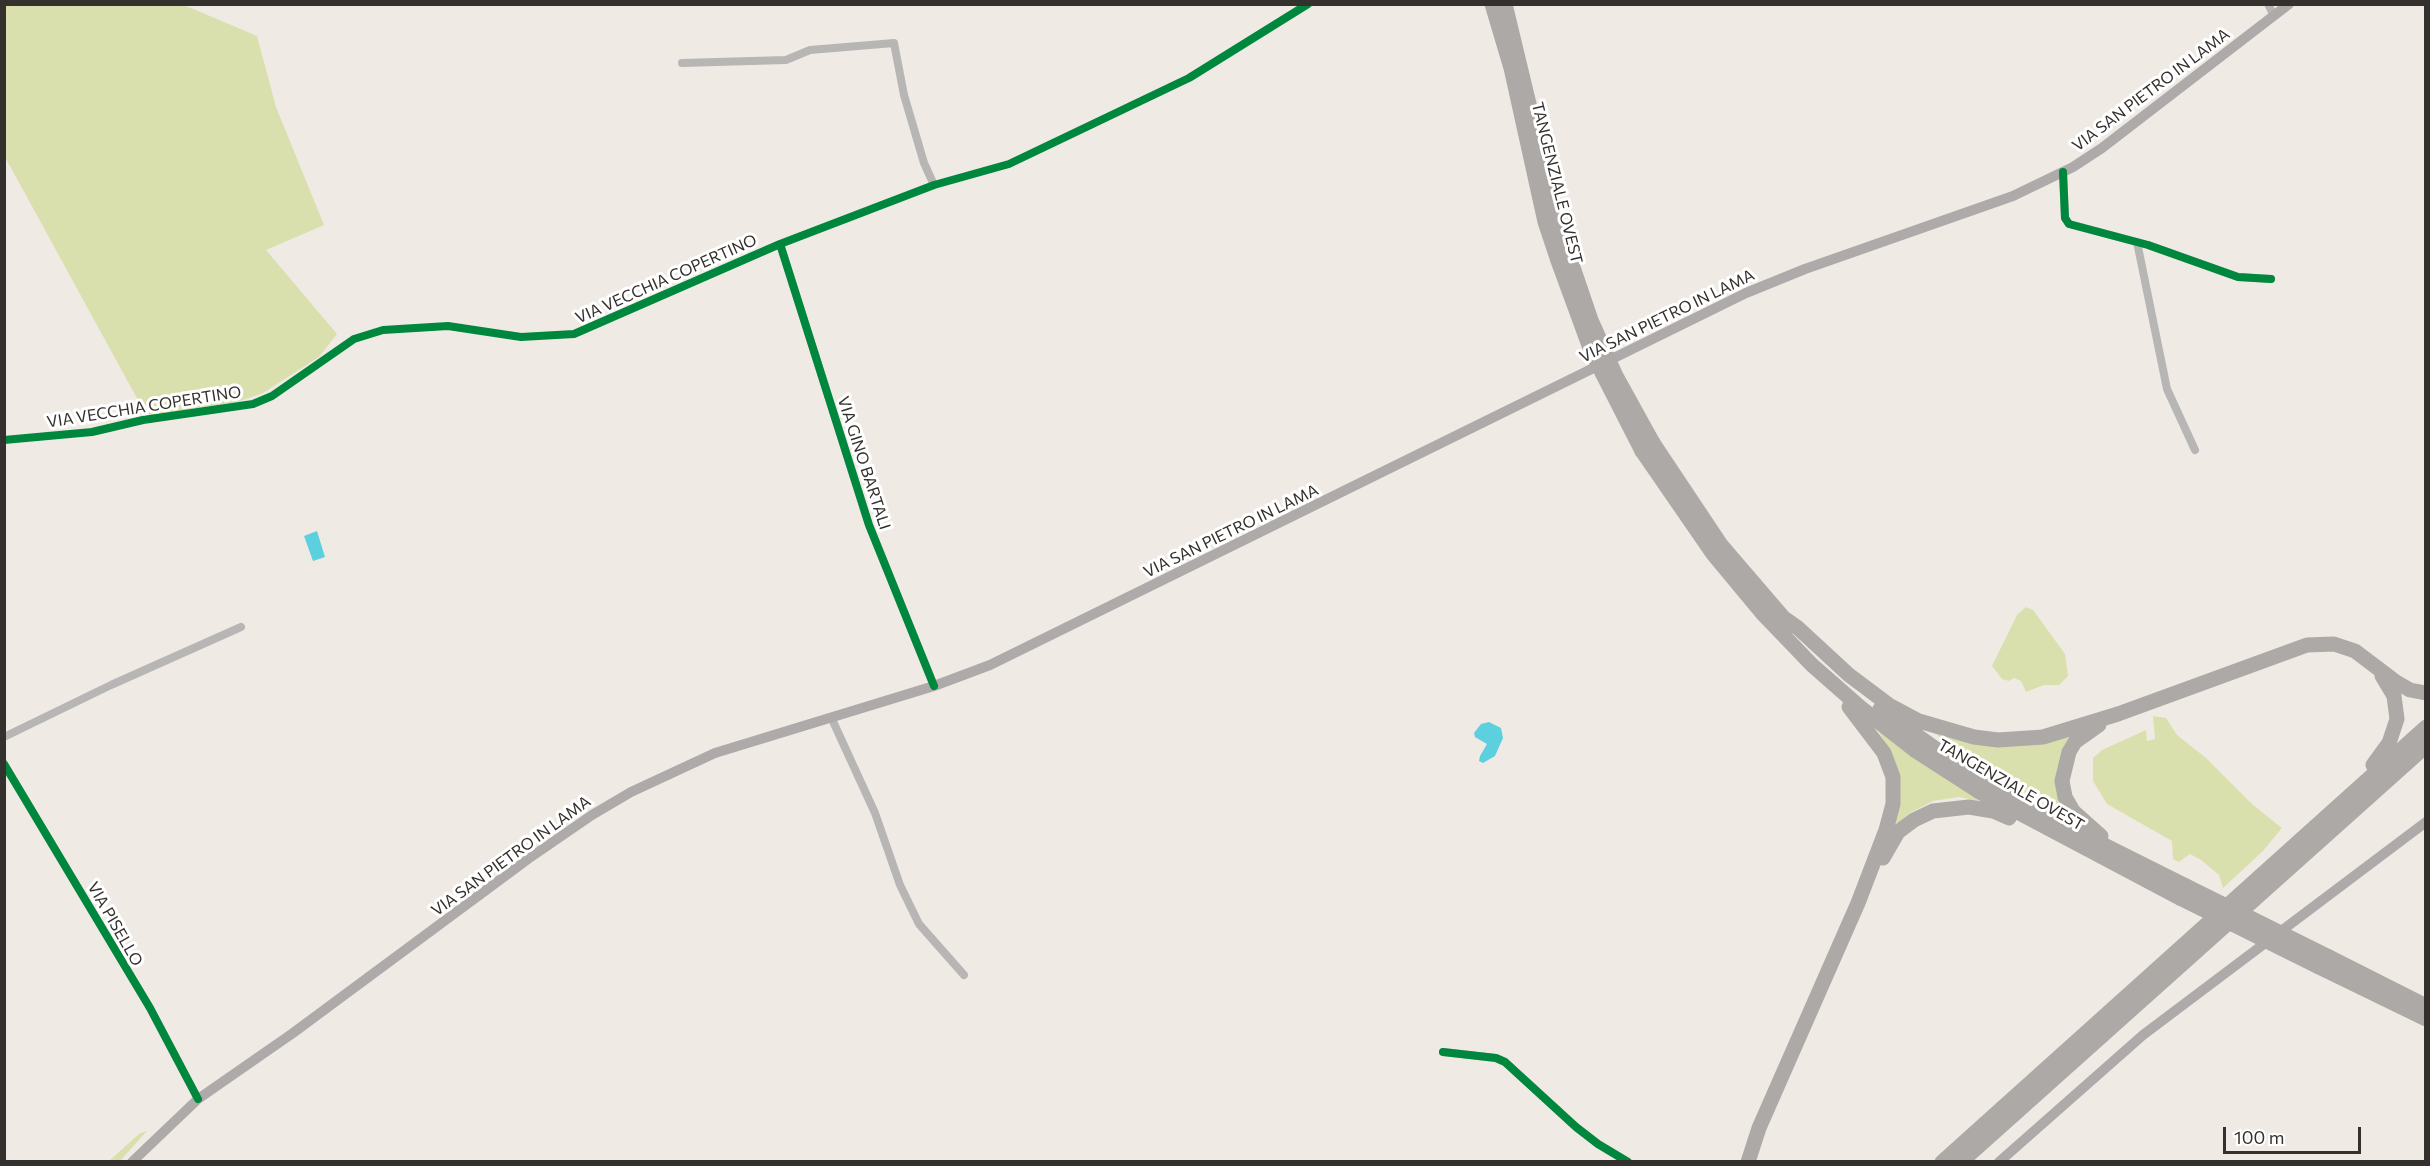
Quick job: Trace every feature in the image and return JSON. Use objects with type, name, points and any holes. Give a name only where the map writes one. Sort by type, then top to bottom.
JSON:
[{"type":"highway","name":"TANGENZIALE OVEST","points":[[1492,4],[1511,68],[1543,212],[1557,261],[1591,351],[1713,554],[1789,642],[1844,693],[1917,751],[2009,809],[2111,863],[2183,892]]},
{"type":"highway","name":"TANGENZIALE OVEST","points":[[1505,4],[1556,216],[1591,320],[1647,447],[1721,545],[1781,616],[1859,692],[1960,766],[2183,892],[2324,962],[2426,1019]]},
{"type":"highway","points":[[1781,616],[1798,628],[1849,675],[1888,705],[1919,721],[1951,732],[1998,740],[2043,737],[2118,714],[2307,645],[2343,647],[2366,657],[2410,690],[2426,693]]},
{"type":"highway","points":[[1748,1161],[1759,1128],[1858,903],[1889,818],[1894,790],[1893,777],[1876,740],[1848,706],[1804,664],[1789,642]]},
{"type":"highway","points":[[2298,841],[2319,815],[2373,765],[2389,743],[2397,719],[2397,708],[2388,685],[2376,666]]},
{"type":"highway","points":[[2118,714],[2089,730],[2069,752],[2062,781],[2066,797],[2073,811],[2091,829],[2172,874],[2183,892]]},
{"type":"highway","points":[[1942,1161],[2426,727]]},
{"type":"highway","points":[[1961,1161],[2426,746]]},
{"type":"highway","points":[[1858,903],[1898,832],[1914,820],[1942,809],[1969,807],[1993,811],[2073,849],[2111,863]]},
{"type":"highway","name":"TANGENZIALE OVEST","points":[[2324,962],[2426,1006]]},
{"type":"highway","points":[[2324,962],[2350,962],[2426,997]]},
{"type":"highway","points":[[1936,1161],[1965,1140]]},
{"type":"main road","name":"VIA SAN PIETRO IN LAMA","points":[[132,1161],[198,1099],[276,1046],[528,859],[592,815],[641,787],[715,753],[934,686],[1046,639],[1746,293],[1805,269],[2013,196],[2063,172],[2102,148],[2289,4]]},
{"type":"main road","points":[[1999,1161],[2143,1035],[2426,822]]},
{"type":"main road","points":[[1742,1161],[1759,1128]]},
{"type":"street","points":[[2268,4],[2274,16]]},
{"type":"street","points":[[682,63],[709,60],[786,60],[810,50],[894,43],[904,95],[924,163],[934,185]]},
{"type":"street","points":[[2063,172],[2065,218],[2069,224],[2137,242],[2238,277],[2271,279]]},
{"type":"street","points":[[2137,242],[2167,389],[2195,450]]},
{"type":"street","name":"VIA GINO BARTALI","points":[[780,244],[869,525],[934,686]]},
{"type":"street","points":[[4,737],[111,685],[241,627]]},
{"type":"street","points":[[831,717],[875,813],[900,885],[919,924],[964,975]]},
{"type":"street","name":"VIA PISELLO","points":[[4,764],[150,1008],[198,1099]]},
{"type":"street","points":[[1443,1052],[1496,1058],[1505,1062],[1576,1127],[1598,1144],[1628,1161]]},
{"type":"green space","points":[[5,5],[184,5],[257,36],[276,107],[324,225],[266,250],[337,334],[319,357],[263,393],[237,402],[152,415],[145,413],[5,157]]},
{"type":"green space","points":[[2026,607],[2033,610],[2065,654],[2068,676],[2059,685],[2044,685],[2026,692],[2021,681],[2014,678],[2009,681],[2002,679],[1992,666],[2017,615]]},
{"type":"green space","points":[[2153,716],[2166,718],[2177,735],[2206,758],[2253,805],[2282,828],[2263,851],[2223,888],[2219,875],[2201,860],[2190,854],[2179,862],[2173,859],[2172,841],[2107,804],[2093,781],[2093,758],[2102,750],[2146,730],[2147,741],[2155,739]]},
{"type":"green space","points":[[1876,727],[1985,802],[1959,797],[1933,801],[1910,813],[1894,828],[1891,754]]},
{"type":"green space","points":[[1931,731],[2073,735],[2064,748],[2073,817],[2014,787]]},
{"type":"green space","points":[[147,1131],[120,1161],[109,1161],[140,1133]]},
{"type":"water","points":[[317,531],[325,557],[313,561],[304,536]]},
{"type":"water","points":[[1489,722],[1501,728],[1503,738],[1495,756],[1483,763],[1479,761],[1480,756],[1487,744],[1475,737],[1474,733],[1481,724]]},
{"type":"cycle path","name":"VIA VECCHIA COPERTINO","points":[[4,440],[92,432],[143,420],[253,404],[272,396],[354,339],[383,330],[448,326],[521,337],[574,334],[780,244],[934,185],[1009,164],[1189,78],[1308,4]]},
{"type":"cycle path","points":[[2063,172],[2065,218],[2069,224],[2148,245],[2238,277],[2271,279]]},
{"type":"cycle path","points":[[780,244],[869,525],[934,686]]},
{"type":"cycle path","points":[[4,764],[150,1008],[198,1099]]},
{"type":"cycle path","points":[[1443,1052],[1496,1058],[1505,1062],[1576,1127],[1598,1144],[1628,1162]]}]
